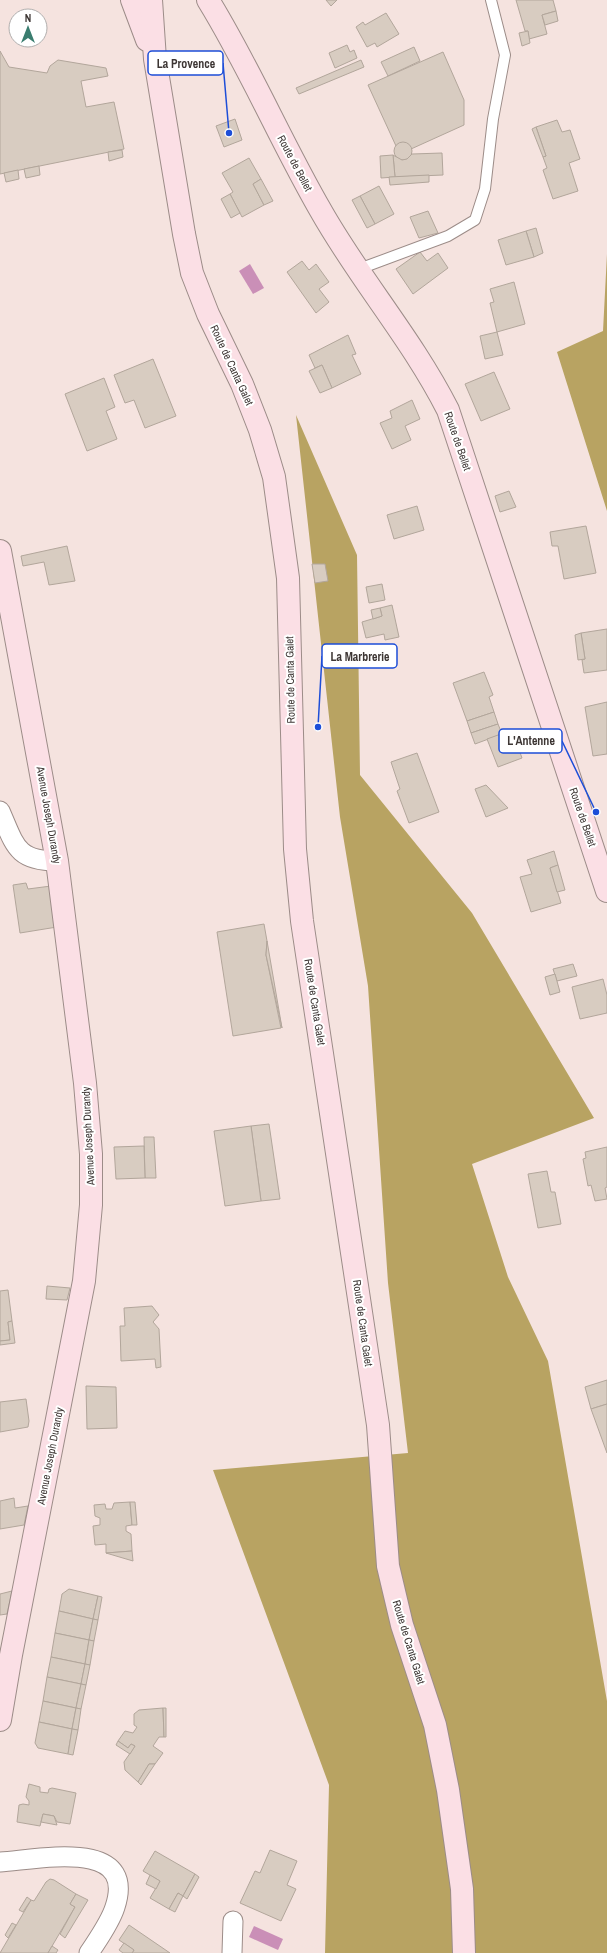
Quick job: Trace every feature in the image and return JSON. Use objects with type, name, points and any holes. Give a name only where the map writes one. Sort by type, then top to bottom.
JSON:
[{"type":"street","name":"Route de Canta Galet","points":[[132,0],[155,59]]},
{"type":"street","name":"Route de Canta Galet","points":[[151,0],[155,59],[184,234],[192,273],[208,314],[242,384],[260,430],[276,491],[288,578],[295,848],[302,921],[378,1425],[388,1566],[402,1625],[435,1725],[448,1790],[462,1889],[464,1953]]},
{"type":"street","name":"Route de Bellet","points":[[197,0],[227,30]]},
{"type":"street","name":"Route de Bellet","points":[[208,0],[227,30],[321,212],[429,373],[448,410],[607,891]]},
{"type":"street","name":"Avenue Joseph Durandy","points":[[0,551],[57,861],[85,1083],[91,1154],[91,1205],[84,1281],[6,1650],[0,1720]]},
{"type":"street","points":[[0,811],[20,851],[30,858],[57,861]]},
{"type":"street","points":[[0,1862],[56,1857],[91,1858],[106,1865],[113,1871],[117,1881],[118,1895],[114,1908],[89,1953]]},
{"type":"street","points":[[232,1953],[233,1921]]},
{"type":"lane","points":[[359,269],[448,236],[475,220],[485,189],[493,119],[505,55],[491,0]]},
{"type":"shaded area","points":[[607,254],[607,511],[557,352],[603,331]]},
{"type":"shaded area","points":[[250,264],[264,288],[253,294],[239,271]]},
{"type":"shaded area","points":[[296,415],[357,555],[360,775],[472,913],[594,1118],[472,1164],[508,1277],[548,1361],[607,1701],[607,1953],[325,1953],[329,1785],[213,1470],[408,1453],[388,1283],[368,986],[340,817]]},
{"type":"shaded area","points":[[254,1926],[283,1939],[278,1950],[249,1937]]},
{"type":"building","points":[[326,0],[337,0],[331,6]]},
{"type":"building","points":[[516,0],[553,0],[556,11],[542,15],[547,34],[529,39],[528,31],[525,31]]},
{"type":"building","points":[[556,11],[558,21],[545,25],[542,15]]},
{"type":"building","points":[[386,13],[399,34],[377,47],[375,43],[367,47],[356,27],[363,22],[365,25]]},
{"type":"building","points":[[528,31],[530,43],[522,46],[519,33]]},
{"type":"building","points":[[347,45],[350,52],[354,50],[357,58],[335,68],[329,53]]},
{"type":"building","points":[[414,47],[420,61],[388,76],[381,62]]},
{"type":"building","points":[[0,51],[9,67],[47,73],[50,66],[58,60],[106,68],[108,76],[81,81],[86,107],[114,102],[124,149],[0,174]]},
{"type":"building","points":[[443,52],[464,100],[464,125],[411,149],[406,143],[396,146],[368,85]]},
{"type":"building","points":[[361,60],[364,67],[299,94],[296,88]]},
{"type":"building","points":[[235,119],[242,140],[224,147],[216,126]]},
{"type":"building","points":[[557,120],[562,132],[570,130],[580,159],[569,163],[578,191],[553,199],[543,170],[547,168],[543,157],[546,156],[536,127]]},
{"type":"building","points":[[536,127],[546,156],[543,157],[532,129]]},
{"type":"building","points":[[403,142],[409,145],[412,151],[409,157],[403,160],[397,157],[394,151],[397,145]]},
{"type":"building","points":[[122,150],[123,157],[109,161],[108,152]]},
{"type":"building","points":[[442,153],[443,175],[395,177],[393,155],[402,160],[407,159],[412,154]]},
{"type":"building","points":[[393,155],[395,177],[381,178],[380,156]]},
{"type":"building","points":[[249,158],[261,179],[253,184],[264,205],[242,217],[230,194],[233,192],[222,173]]},
{"type":"building","points":[[39,166],[40,175],[26,178],[24,169]]},
{"type":"building","points":[[18,170],[19,179],[6,182],[4,173]]},
{"type":"building","points":[[429,175],[429,182],[390,185],[389,177]]},
{"type":"building","points":[[261,179],[273,201],[264,205],[253,184]]},
{"type":"building","points":[[379,186],[394,214],[375,224],[360,196]]},
{"type":"building","points":[[230,194],[240,213],[231,218],[221,199]]},
{"type":"building","points":[[360,196],[375,224],[367,228],[352,200]]},
{"type":"building","points":[[428,211],[438,233],[419,238],[410,217]]},
{"type":"building","points":[[536,228],[543,253],[534,257],[526,231]]},
{"type":"building","points":[[526,231],[534,257],[506,265],[498,240]]},
{"type":"building","points":[[420,252],[427,261],[438,253],[448,268],[413,294],[396,269]]},
{"type":"building","points":[[302,261],[309,270],[316,264],[329,282],[319,289],[329,302],[316,313],[287,272]]},
{"type":"building","points":[[514,282],[525,324],[497,332],[490,303],[494,302],[490,289]]},
{"type":"building","points":[[497,332],[503,355],[485,359],[480,336]]},
{"type":"building","points":[[348,335],[356,354],[352,355],[361,374],[332,388],[322,365],[315,368],[309,355]]},
{"type":"building","points":[[153,359],[176,416],[145,428],[134,400],[125,403],[114,375]]},
{"type":"building","points":[[322,365],[332,388],[320,393],[309,371]]},
{"type":"building","points":[[494,372],[510,409],[481,421],[465,384]]},
{"type":"building","points":[[104,378],[115,407],[106,411],[117,439],[87,451],[65,394]]},
{"type":"building","points":[[412,400],[420,419],[405,426],[411,440],[392,449],[380,423],[392,418],[390,411]]},
{"type":"building","points":[[509,491],[516,507],[500,512],[495,496]]},
{"type":"building","points":[[417,506],[424,530],[394,539],[387,515]]},
{"type":"building","points":[[586,526],[596,573],[564,579],[558,546],[552,546],[550,532]]},
{"type":"building","points":[[67,546],[75,581],[49,585],[44,562],[23,566],[21,556]]},
{"type":"building","points":[[312,564],[325,564],[328,581],[315,583]]},
{"type":"building","points":[[382,584],[385,600],[369,603],[366,587]]},
{"type":"building","points":[[392,605],[399,637],[385,640],[384,634],[366,638],[362,622],[382,616],[380,608]]},
{"type":"building","points":[[380,608],[382,616],[373,619],[371,610]]},
{"type":"building","points":[[607,629],[607,670],[584,673],[582,660],[585,659],[581,633]]},
{"type":"building","points":[[581,633],[585,659],[578,660],[575,635]]},
{"type":"building","points":[[484,672],[493,695],[489,697],[494,712],[467,721],[453,683]]},
{"type":"building","points":[[607,702],[607,754],[593,756],[585,707]]},
{"type":"building","points":[[494,712],[498,724],[471,733],[467,721]]},
{"type":"building","points":[[498,724],[502,734],[475,744],[471,733]]},
{"type":"building","points":[[512,730],[522,758],[498,767],[487,739]]},
{"type":"building","points":[[417,753],[439,812],[409,823],[397,791],[400,789],[391,762]]},
{"type":"building","points":[[486,785],[508,808],[486,817],[475,789]]},
{"type":"building","points":[[554,851],[558,865],[550,868],[561,903],[531,912],[520,877],[532,874],[527,860]]},
{"type":"building","points":[[558,865],[565,890],[557,892],[550,868]]},
{"type":"building","points":[[26,883],[28,889],[51,886],[57,927],[20,933],[13,885]]},
{"type":"building","points":[[264,924],[267,941],[266,955],[281,1028],[233,1036],[217,932]]},
{"type":"building","points":[[267,941],[282,1028],[266,955]]},
{"type":"building","points":[[573,964],[577,976],[557,981],[553,969]]},
{"type":"building","points":[[555,974],[560,992],[550,995],[545,977]]},
{"type":"building","points":[[603,979],[607,995],[607,1013],[580,1019],[572,987]]},
{"type":"building","points":[[269,1124],[280,1199],[261,1201],[251,1126]]},
{"type":"building","points":[[251,1126],[261,1201],[225,1206],[214,1131]]},
{"type":"building","points":[[144,1137],[154,1137],[156,1178],[145,1178]]},
{"type":"building","points":[[144,1146],[145,1178],[116,1179],[114,1147]]},
{"type":"building","points":[[607,1147],[607,1187],[605,1188],[607,1199],[595,1201],[591,1185],[588,1186],[583,1159],[586,1158],[585,1152]]},
{"type":"building","points":[[547,1171],[551,1192],[555,1192],[561,1224],[538,1228],[528,1174]]},
{"type":"building","points":[[47,1286],[70,1288],[67,1300],[46,1299]]},
{"type":"building","points":[[8,1290],[12,1321],[8,1322],[10,1340],[0,1341],[0,1291]]},
{"type":"building","points":[[152,1306],[159,1315],[153,1322],[159,1329],[161,1367],[156,1368],[155,1359],[121,1361],[120,1326],[125,1326],[124,1308]]},
{"type":"building","points":[[12,1321],[15,1343],[0,1345],[0,1341],[10,1340],[8,1322]]},
{"type":"building","points":[[607,1380],[607,1404],[591,1409],[585,1387]]},
{"type":"building","points":[[86,1386],[116,1387],[117,1428],[87,1429]]},
{"type":"building","points":[[26,1399],[29,1421],[28,1427],[0,1432],[0,1402]]},
{"type":"building","points":[[607,1404],[607,1453],[591,1409]]},
{"type":"building","points":[[14,1498],[15,1508],[28,1506],[24,1525],[0,1529],[0,1501]]},
{"type":"building","points":[[130,1502],[132,1525],[126,1526],[126,1531],[131,1534],[132,1551],[106,1553],[106,1544],[95,1545],[93,1526],[100,1525],[100,1518],[95,1516],[94,1505],[105,1504],[106,1509],[112,1509],[114,1503]]},
{"type":"building","points":[[130,1502],[135,1502],[137,1525],[132,1525]]},
{"type":"building","points":[[132,1551],[133,1561],[106,1553]]},
{"type":"building","points":[[69,1589],[98,1596],[93,1619],[59,1611],[62,1594]]},
{"type":"building","points":[[12,1591],[7,1614],[0,1615],[0,1594]]},
{"type":"building","points":[[98,1596],[102,1597],[98,1620],[93,1619]]},
{"type":"building","points":[[59,1611],[93,1619],[89,1640],[55,1633]]},
{"type":"building","points":[[93,1619],[98,1620],[94,1641],[89,1640]]},
{"type":"building","points":[[55,1633],[89,1640],[85,1664],[51,1657]]},
{"type":"building","points":[[89,1640],[94,1641],[90,1665],[85,1664]]},
{"type":"building","points":[[51,1657],[85,1664],[81,1684],[47,1677]]},
{"type":"building","points":[[85,1664],[90,1665],[86,1685],[81,1684]]},
{"type":"building","points":[[47,1677],[81,1684],[76,1708],[43,1701]]},
{"type":"building","points":[[81,1684],[86,1685],[81,1709],[76,1708]]},
{"type":"building","points":[[43,1701],[76,1708],[72,1729],[39,1722]]},
{"type":"building","points":[[76,1708],[81,1709],[78,1730],[72,1729]]},
{"type":"building","points":[[163,1708],[164,1737],[159,1737],[153,1746],[163,1753],[155,1764],[149,1764],[138,1782],[125,1770],[124,1762],[135,1746],[131,1744],[128,1748],[118,1741],[125,1731],[133,1733],[137,1727],[134,1725],[134,1714],[139,1710]]},
{"type":"building","points":[[163,1708],[166,1708],[166,1737],[164,1737]]},
{"type":"building","points":[[39,1722],[72,1729],[68,1754],[38,1748],[35,1743]]},
{"type":"building","points":[[72,1729],[78,1730],[73,1755],[68,1754]]},
{"type":"building","points":[[118,1741],[128,1748],[131,1744],[135,1746],[130,1754],[116,1745]]},
{"type":"building","points":[[149,1764],[155,1764],[141,1785],[138,1782]]},
{"type":"building","points":[[29,1784],[40,1787],[40,1792],[48,1793],[49,1789],[52,1788],[76,1793],[70,1824],[57,1822],[54,1816],[43,1814],[40,1826],[17,1822],[19,1805],[29,1805],[29,1801],[26,1797]]},
{"type":"building","points":[[43,1814],[54,1816],[57,1825],[41,1822]]},
{"type":"building","points":[[270,1850],[297,1861],[287,1885],[296,1889],[281,1921],[240,1903],[255,1871],[260,1873]]},
{"type":"building","points":[[155,1851],[195,1874],[183,1896],[178,1893],[169,1909],[150,1898],[160,1881],[143,1871]]},
{"type":"building","points":[[195,1874],[199,1877],[187,1899],[183,1896]]},
{"type":"building","points":[[150,1875],[160,1881],[156,1889],[146,1884]]},
{"type":"building","points":[[50,1879],[76,1894],[70,1904],[75,1907],[48,1953],[0,1953],[31,1900],[34,1901],[46,1882]]},
{"type":"building","points":[[178,1893],[183,1896],[175,1912],[169,1909]]},
{"type":"building","points":[[76,1894],[88,1900],[65,1938],[60,1934],[75,1907],[70,1904]]},
{"type":"building","points":[[27,1897],[31,1900],[23,1912],[19,1910]]},
{"type":"building","points":[[12,1923],[16,1925],[8,1938],[5,1935]]},
{"type":"building","points":[[129,1925],[170,1953],[132,1953],[134,1950],[119,1940]]},
{"type":"building","points":[[124,1943],[134,1950],[132,1953],[123,1953],[119,1950]]},
{"type":"building","points":[[52,1946],[58,1950],[56,1953],[48,1953]]},
{"type":"place","name":"La Provence","points":[[229,133]]},
{"type":"place","name":"La Marbrerie","points":[[318,727]]},
{"type":"place","name":"L'Antenne","points":[[596,812]]}]
